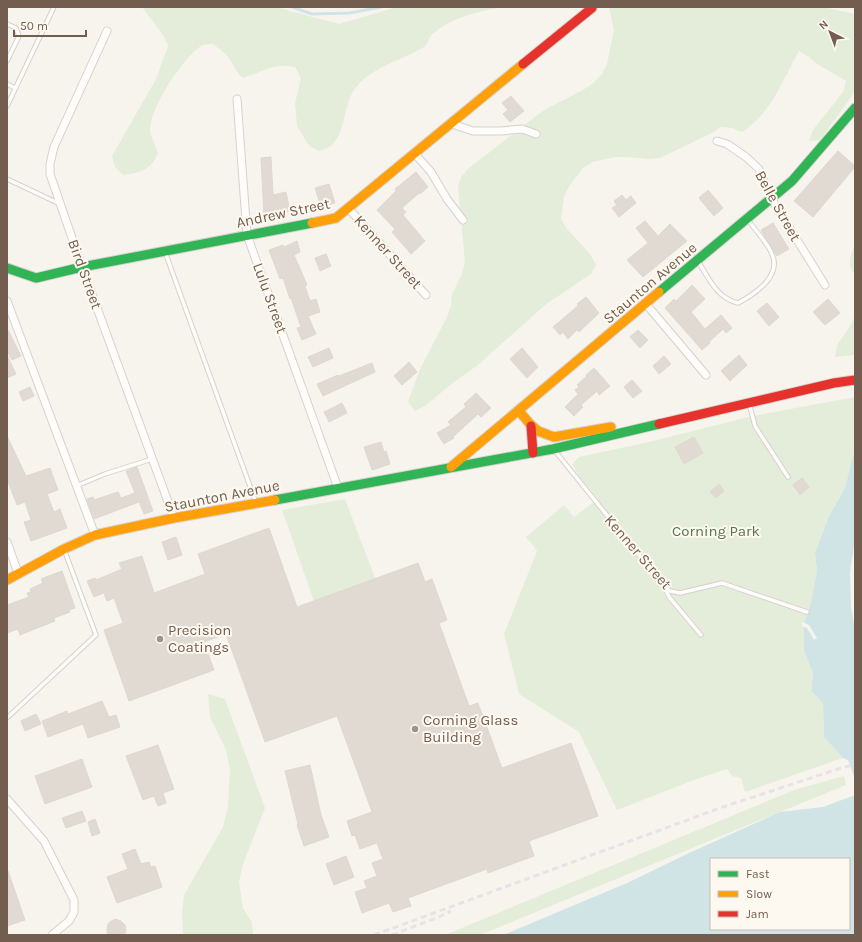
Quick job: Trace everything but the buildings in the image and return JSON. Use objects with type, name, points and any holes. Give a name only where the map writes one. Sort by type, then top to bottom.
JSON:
[{"type":"street","name":"Andrew Street","points":[[7,268],[36,278],[82,267],[336,218],[592,8]]},
{"type":"street","name":"Bird Street","points":[[107,31],[51,155],[50,174],[82,267],[174,518]]},
{"type":"street","name":"Lulu Street","points":[[237,99],[247,235],[338,488]]},
{"type":"street","name":"Staunton Avenue","points":[[451,467],[792,181],[855,108]]},
{"type":"street","points":[[452,124],[473,131],[501,132],[522,130],[536,134]]},
{"type":"street","name":"Belle Street","points":[[717,141],[727,144],[760,169],[772,198],[825,285]]},
{"type":"street","points":[[415,154],[432,172],[447,199],[463,220]]},
{"type":"street","name":"Kenner Street","points":[[349,208],[426,295]]},
{"type":"street","points":[[7,301],[94,535]]},
{"type":"street","points":[[646,304],[706,375]]},
{"type":"street","name":"Staunton Avenue","points":[[7,580],[64,549],[94,535],[174,518],[553,449],[748,402],[834,383],[855,380]]},
{"type":"street","points":[[519,411],[531,426],[545,436],[554,437],[626,424],[654,425]]},
{"type":"street","points":[[531,426],[533,452]]},
{"type":"street","points":[[7,542],[18,573]]},
{"type":"street","points":[[7,799],[44,841],[74,900],[74,912],[69,921],[52,935]]},
{"type":"lane","points":[[7,106],[54,7]]},
{"type":"lane","points":[[7,24],[16,28],[19,36],[7,61]]},
{"type":"lane","points":[[7,84],[15,88]]},
{"type":"lane","points":[[7,179],[60,204]]},
{"type":"lane","points":[[698,260],[719,294],[730,301],[738,303],[751,296],[765,284],[772,273],[774,264],[772,254],[747,219]]},
{"type":"lane","points":[[165,251],[256,503]]},
{"type":"lane","points":[[748,402],[755,426],[788,477]]},
{"type":"lane","name":"Kenner Street","points":[[553,449],[664,587],[670,591],[680,593],[722,583],[808,612]]},
{"type":"lane","points":[[76,486],[105,474],[152,459]]},
{"type":"lane","points":[[7,718],[96,635],[64,549]]},
{"type":"lane","points":[[664,587],[669,597],[701,635]]},
{"type":"green space","points":[[142,7],[275,7],[339,24],[397,7],[503,7],[470,15],[446,24],[430,37],[424,47],[381,68],[365,78],[358,85],[349,100],[340,133],[336,140],[331,146],[319,151],[309,146],[297,126],[295,103],[301,78],[295,67],[281,66],[269,68],[243,78],[220,49],[213,44],[202,45],[185,61],[169,84],[156,108],[150,129],[158,153],[155,159],[148,167],[140,172],[123,175],[115,167],[112,156],[156,79],[168,46],[163,35]]},
{"type":"green space","points":[[609,7],[823,7],[855,14],[855,92],[820,140],[809,141],[813,130],[843,92],[846,81],[817,64],[799,51],[769,106],[761,116],[742,132],[732,128],[721,127],[712,133],[660,158],[649,159],[615,157],[593,162],[584,167],[570,185],[564,196],[561,219],[567,229],[590,254],[596,265],[591,274],[545,305],[478,365],[450,385],[425,406],[415,411],[408,402],[420,369],[447,317],[451,306],[452,294],[462,274],[465,262],[458,188],[461,177],[469,168],[540,113],[583,90],[602,74],[607,64],[614,30]]},
{"type":"green space","points":[[855,245],[855,275],[852,272],[850,260]]},
{"type":"green space","points":[[855,315],[855,355],[835,357],[837,345],[851,325]]},
{"type":"green space","name":"Corning Park","points":[[855,397],[855,452],[845,488],[829,516],[815,553],[817,571],[811,602],[804,623],[804,651],[813,673],[811,691],[823,703],[824,737],[843,758],[745,792],[741,778],[732,776],[727,769],[694,780],[617,810],[579,732],[519,694],[504,634],[537,551],[526,537],[564,505],[574,517],[598,499],[579,476],[573,465],[579,457],[653,441],[753,416]]},
{"type":"green space","points":[[345,499],[375,578],[314,601],[282,510]]},
{"type":"green space","points":[[208,694],[225,699],[265,808],[243,864],[239,882],[243,908],[252,923],[253,935],[183,935],[182,913],[184,895],[223,827],[228,806],[230,769],[226,750],[210,717]]},
{"type":"green space","points":[[844,776],[846,785],[480,935],[445,935],[794,790]]},
{"type":"shaded area","points":[[855,449],[855,540],[850,572],[851,607],[855,629],[855,779],[848,760],[843,758],[824,737],[823,703],[811,691],[813,673],[804,651],[804,623],[811,602],[817,571],[815,553],[829,516],[845,488]]},
{"type":"shaded area","points":[[855,795],[855,935],[503,935],[627,883],[780,812],[823,807]]},
{"type":"pier","points":[[802,622],[809,625],[817,638],[814,640],[807,628],[802,626]]},
{"type":"waterway","points":[[292,7],[312,14],[350,13],[381,7]]},
{"type":"railway","points":[[374,935],[720,808],[844,767],[855,765]]},
{"type":"railway","points":[[392,935],[451,911]]},
{"type":"traffic: fast","points":[[659,292],[792,181],[855,108]]},
{"type":"traffic: fast","points":[[7,268],[36,278],[82,267],[312,223]]},
{"type":"traffic: fast","points":[[275,500],[553,449],[659,424]]},
{"type":"traffic: slow","points":[[312,223],[336,218],[523,64]]},
{"type":"traffic: slow","points":[[451,467],[659,292]]},
{"type":"traffic: slow","points":[[519,411],[538,431],[554,437],[611,427]]},
{"type":"traffic: slow","points":[[7,580],[64,549],[95,535],[174,518],[275,500]]},
{"type":"traffic: jam","points":[[523,64],[592,8]]},
{"type":"traffic: jam","points":[[659,424],[834,383],[855,380]]},
{"type":"traffic: jam","points":[[531,426],[533,453]]},
{"type":"place","name":"Precision Coatings","points":[[160,639]]},
{"type":"place","name":"Corning Glass Building","points":[[415,729]]}]
